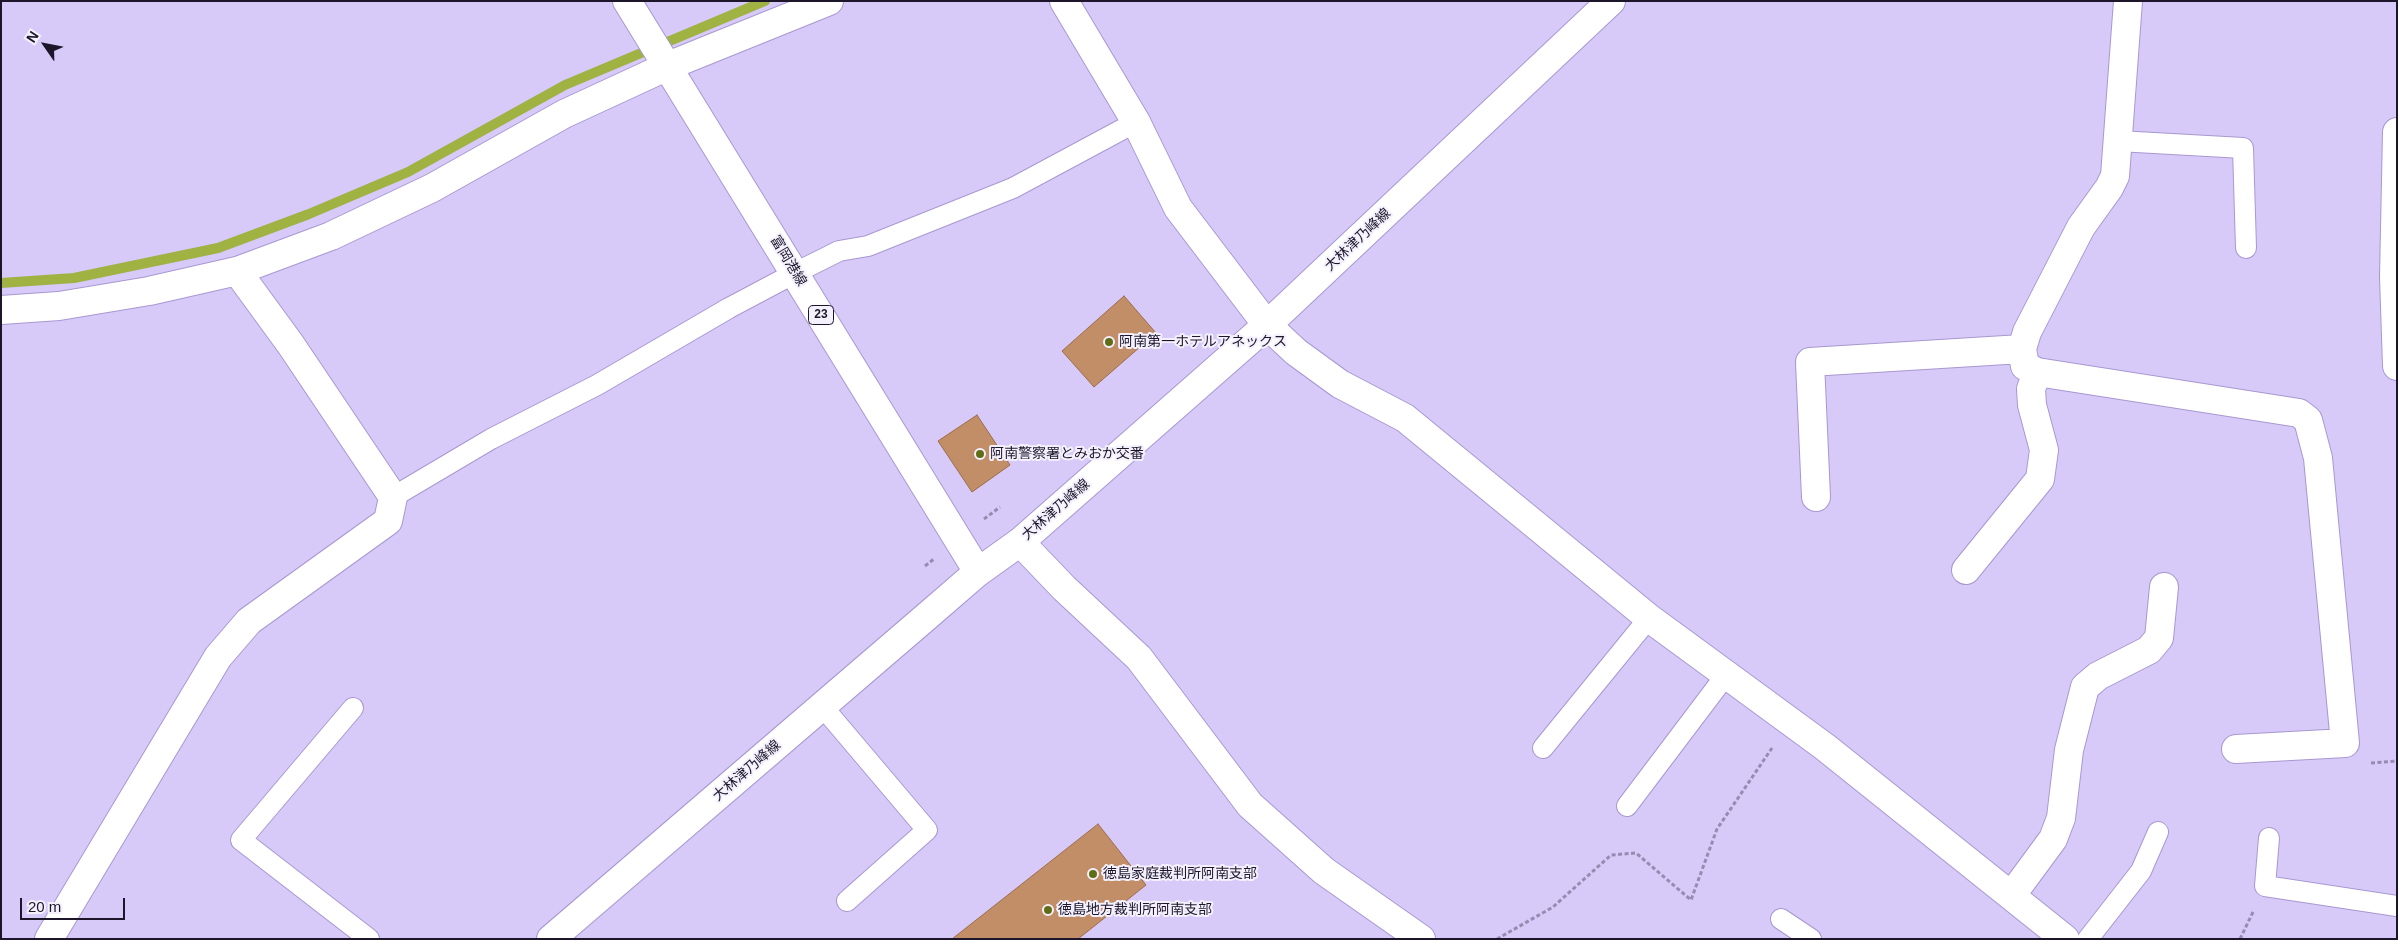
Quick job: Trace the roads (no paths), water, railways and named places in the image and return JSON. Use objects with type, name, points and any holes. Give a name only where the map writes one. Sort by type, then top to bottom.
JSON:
[{"type":"street","points":[[1,310],[59,306],[149,291],[237,272],[340,232],[432,188],[564,114],[666,62],[829,1]]},
{"type":"street","points":[[1064,1],[1136,122],[1178,208],[1267,325],[1296,352],[1340,384],[1405,418],[1649,618],[1790,721],[2064,939]]},
{"type":"street","name":"大林津乃峰線","points":[[551,939],[978,572],[1020,542],[1267,325],[1611,1]]},
{"type":"street","points":[[2128,1],[2114,176],[2109,188],[2081,226],[2027,332],[2022,349],[2025,366],[2037,372],[2299,413],[2308,420],[2318,458],[2345,743],[2236,749]]},
{"type":"street","name":"富岡港線","points":[[633,11],[978,572]]},
{"type":"street","points":[[2397,132],[2394,277],[2397,366]]},
{"type":"street","points":[[49,939],[218,657],[249,621],[388,521],[393,497],[292,345],[237,272]]},
{"type":"street","points":[[1816,497],[1810,362],[2022,349]]},
{"type":"street","points":[[1966,570],[2040,479],[2044,450],[2032,405],[2031,388],[2037,372]]},
{"type":"street","points":[[1020,542],[1064,588],[1139,658],[1250,804],[1324,870],[1421,939]]},
{"type":"street","points":[[2011,896],[2053,839],[2061,818],[2069,750],[2086,687],[2098,676],[2149,650],[2159,638],[2164,587]]},
{"type":"lane","points":[[393,497],[491,439],[596,385],[729,308],[795,273],[839,251],[868,246],[1013,188],[1136,122]]},
{"type":"lane","points":[[2118,141],[2243,148],[2246,248]]},
{"type":"lane","points":[[1543,748],[1649,618]]},
{"type":"lane","points":[[1627,806],[1726,675]]},
{"type":"lane","points":[[822,706],[927,830],[846,900]]},
{"type":"lane","points":[[353,708],[241,840],[369,939]]},
{"type":"lane","points":[[2088,939],[2141,871],[2158,832]]},
{"type":"lane","points":[[2270,838],[2264,886],[2397,906]]},
{"type":"lane","points":[[1781,918],[1811,939]]},
{"type":"waterway","points":[[1,283],[74,278],[218,248],[309,214],[408,172],[565,85],[765,1]]},
{"type":"place","name":"阿南第一ホテルアネックス","points":[[1109,342]]},
{"type":"place","name":"阿南警察署とみおか交番","points":[[980,454]]},
{"type":"place","name":"徳島家庭裁判所阿南支部","points":[[1093,874]]},
{"type":"place","name":"徳島地方裁判所阿南支部","points":[[1048,910]]}]
